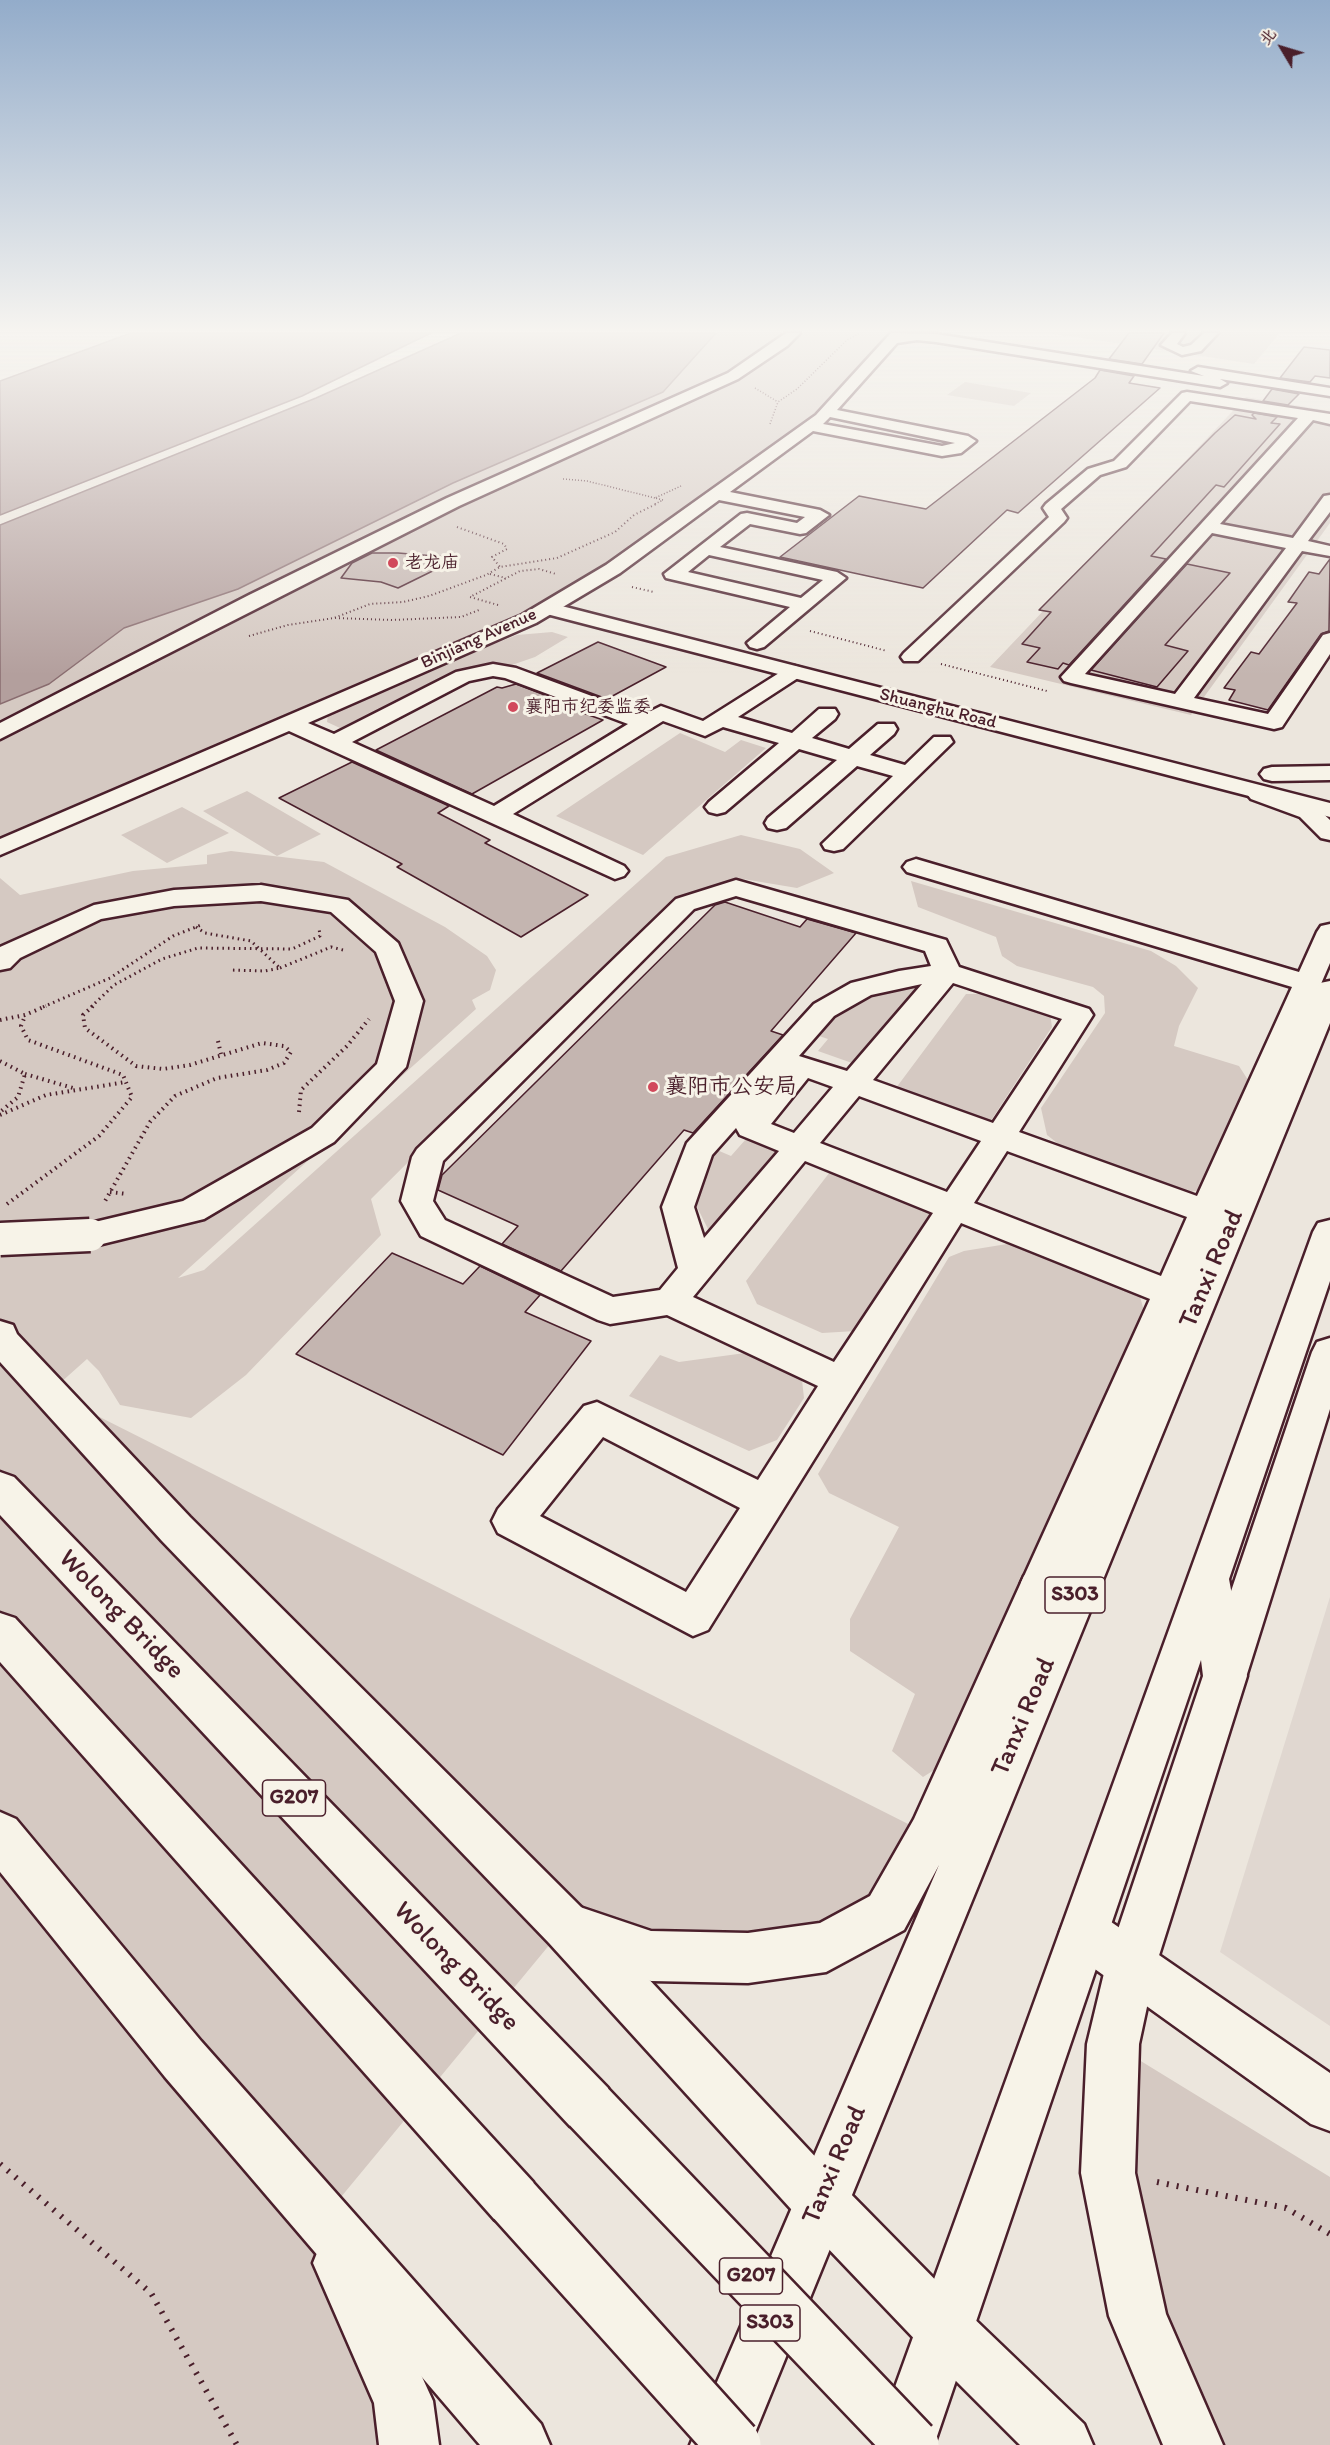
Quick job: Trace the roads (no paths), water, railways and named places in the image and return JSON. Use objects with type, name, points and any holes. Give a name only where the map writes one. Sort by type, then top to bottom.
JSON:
[{"type":"main road","points":[[0,732],[256,599],[425,516],[574,447]]},
{"type":"main road","name":"Binjiang Avenue","points":[[0,848],[541,611],[613,569],[782,447]]},
{"type":"main road","points":[[922,447],[942,451],[955,450],[959,447]]},
{"type":"main road","points":[[911,657],[1058,518],[1052,508],[1094,471],[1120,464],[1137,447]]},
{"type":"main road","points":[[1280,447],[1071,677],[1274,722],[1330,639]]},
{"type":"main road","points":[[697,508],[800,529],[820,515],[716,494]]},
{"type":"main road","points":[[1181,701],[1330,500]]},
{"type":"main road","points":[[747,518],[673,574],[804,604]]},
{"type":"main road","points":[[1209,527],[1330,551]]},
{"type":"main road","points":[[706,549],[837,578],[757,643]]},
{"type":"main road","points":[[744,590],[777,565]]},
{"type":"main road","name":"Shuanghu Road","points":[[572,593],[757,643],[1330,789]]},
{"type":"main road","name":"Shuanghu Road","points":[[541,611],[794,672],[1330,810]]},
{"type":"main road","points":[[334,742],[463,676],[493,670],[509,672],[645,723]]},
{"type":"main road","points":[[495,815],[661,713],[705,729],[794,672]]},
{"type":"main road","points":[[717,807],[827,714]]},
{"type":"main road","points":[[720,719],[908,773]]},
{"type":"main road","points":[[288,722],[615,871]]},
{"type":"main road","points":[[777,823],[886,729]]},
{"type":"main road","points":[[834,844],[942,742]]},
{"type":"main road","points":[[1272,774],[1330,773]]},
{"type":"main road","points":[[1235,786],[1308,812],[1330,832]]},
{"type":"main road","points":[[916,867],[1319,986]]},
{"type":"main road","points":[[841,1381],[670,1301],[610,1311],[434,1228],[417,1201],[429,1157],[685,904],[736,888],[758,892],[937,946],[947,972]]},
{"type":"main road","points":[[0,962],[10,952],[94,913],[174,898],[261,893],[339,906],[388,949],[410,1001],[391,1067],[323,1135],[192,1211],[90,1235],[0,1239]]},
{"type":"main road","points":[[566,1926],[651,1956],[748,1958],[826,1947],[887,1912],[930,1835],[1206,1212],[1319,986],[1330,932]]},
{"type":"main road","points":[[670,1301],[947,972]]},
{"type":"main road","points":[[696,1270],[678,1207],[698,1151],[824,1010],[861,989],[899,979],[947,972],[1079,1015],[841,1381],[693,1617],[512,1521],[597,1417],[765,1502]]},
{"type":"main road","name":"Tanxi Road","points":[[720,2445],[820,2201],[1105,1524],[1319,986]]},
{"type":"main road","points":[[1170,1293],[751,1128],[802,1065],[1206,1212]]},
{"type":"main road","points":[[904,2445],[1330,1232]]},
{"type":"main road","points":[[0,1335],[176,1529],[566,1926],[820,2201],[945,2330],[1062,2445]]},
{"type":"main road","points":[[1193,2445],[1138,2316],[1108,2172],[1113,2044],[1131,1965],[1330,1352]]},
{"type":"main road","name":"Wolong Bridge","points":[[0,1489],[912,2445]]},
{"type":"main road","points":[[1039,1589],[1105,1524]]},
{"type":"main road","points":[[1209,1577],[1224,1676]]},
{"type":"main road","points":[[0,1632],[734,2445]]},
{"type":"main road","points":[[0,1835],[183,2060],[520,2445]]},
{"type":"main road","points":[[1084,1932],[1330,2105]]},
{"type":"main road","points":[[322,2220],[403,2401],[409,2445]]},
{"type":"place","name":"老龙庙","points":[[393,563]]},
{"type":"place","name":"襄阳市纪委监委","points":[[513,707]]},
{"type":"place","name":"襄阳市公安局","points":[[653,1087]]}]
